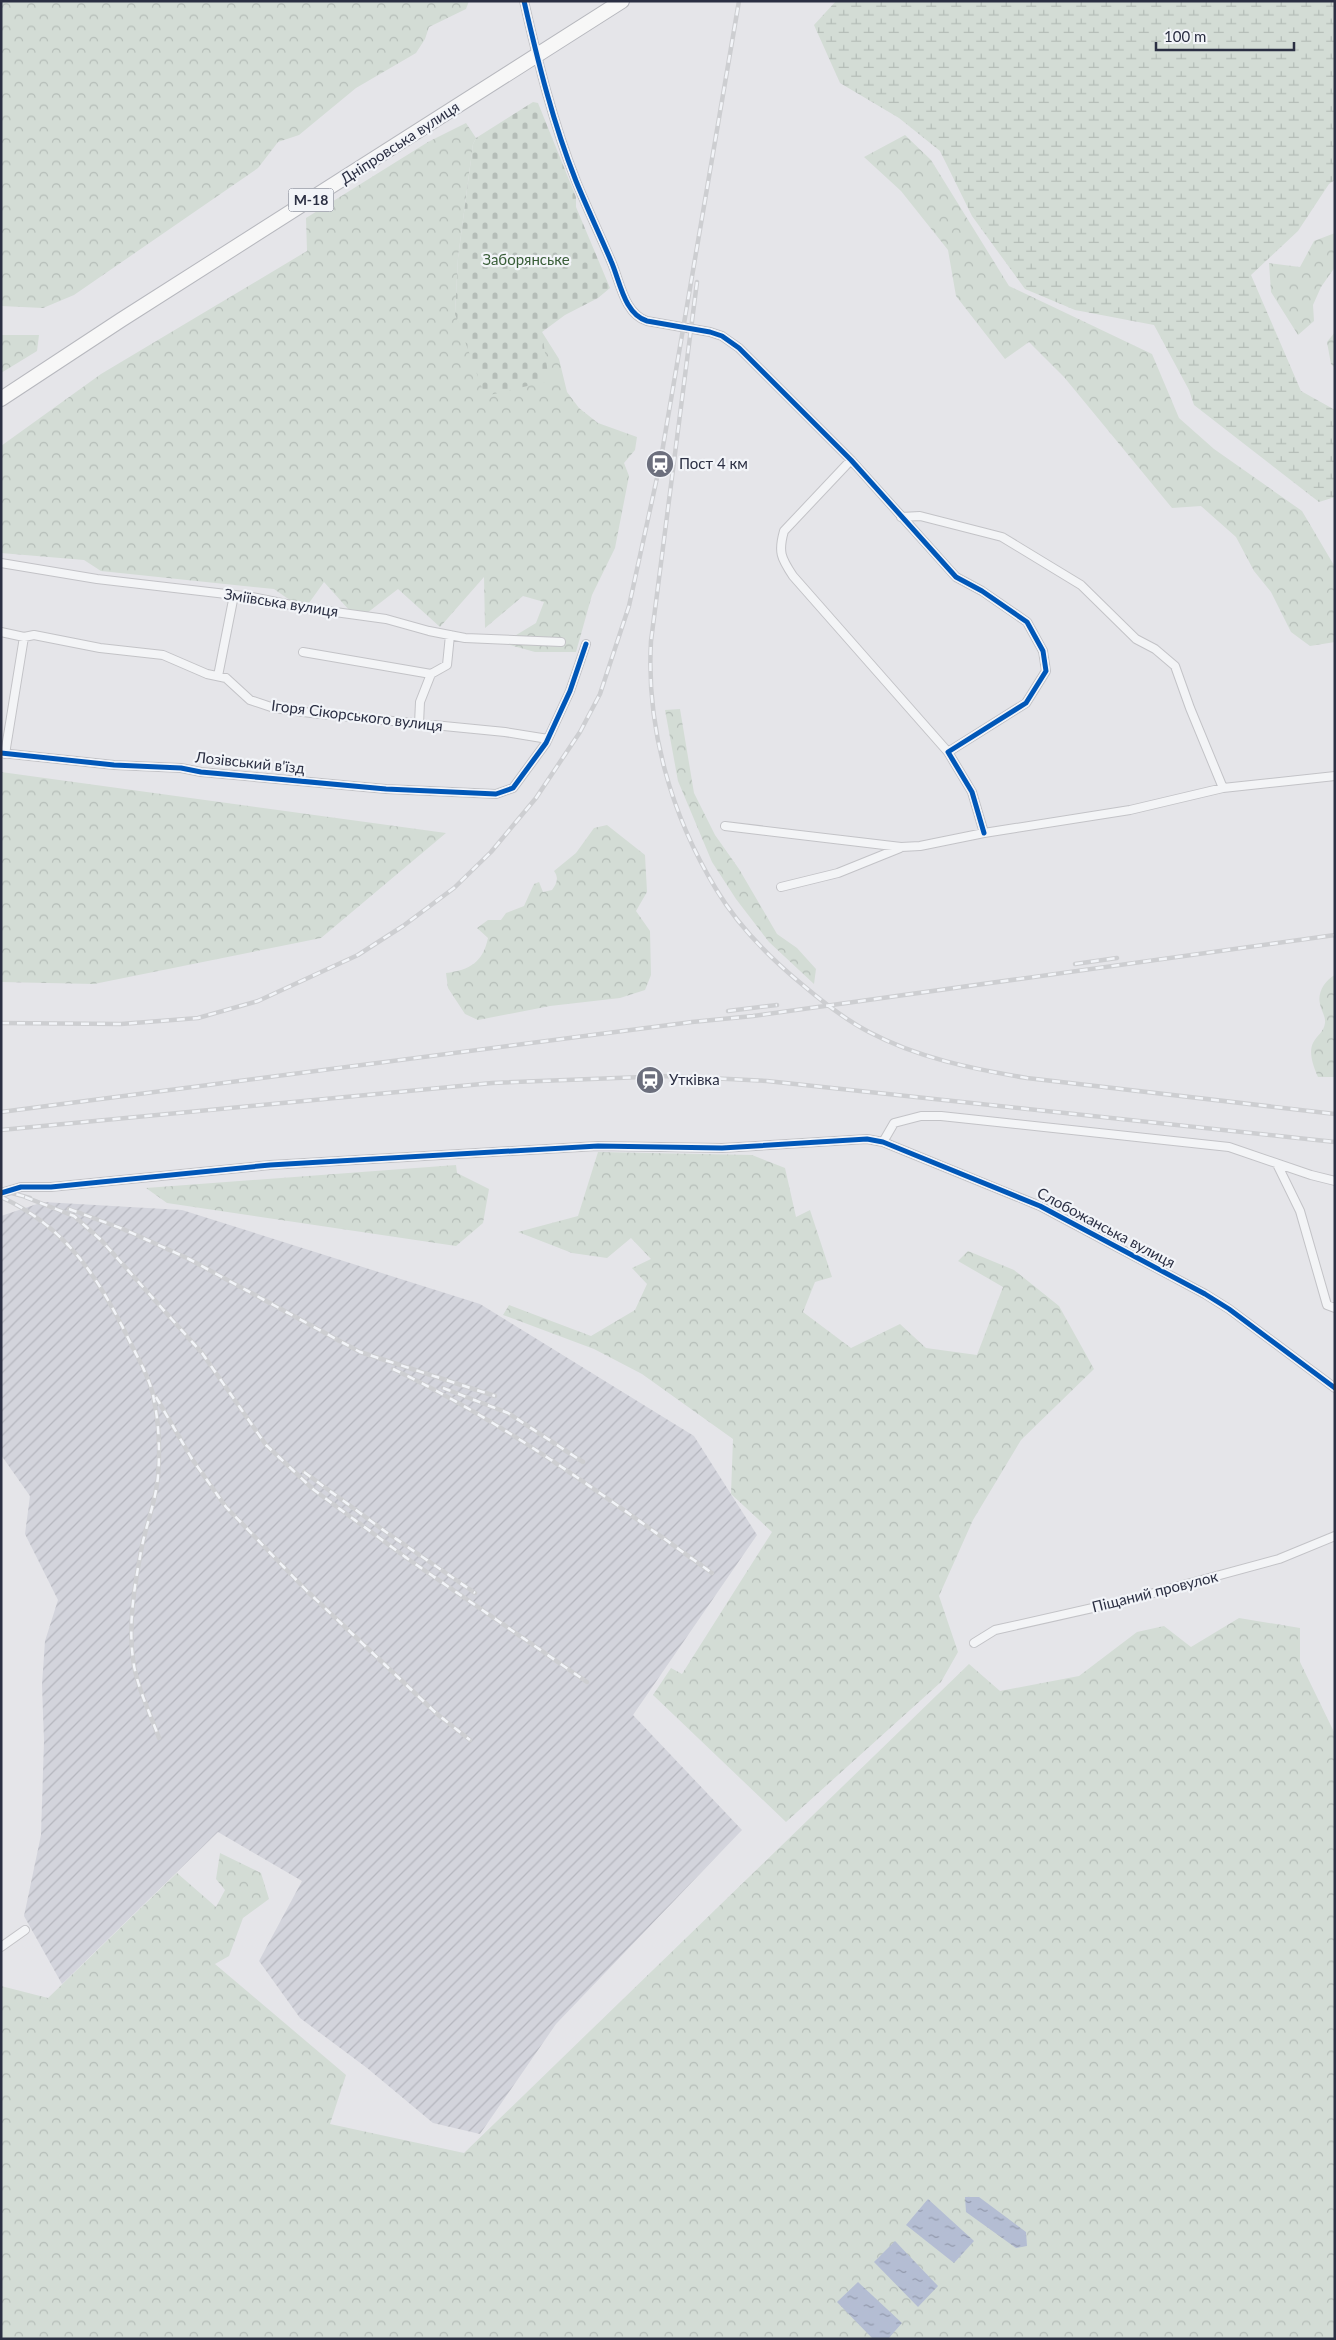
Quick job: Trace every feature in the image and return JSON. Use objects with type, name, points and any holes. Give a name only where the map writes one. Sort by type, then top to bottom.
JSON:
[{"type":"highway","name":"Дніпровська вулиця","points":[[1,399],[121,320],[622,1]]},
{"type":"street","points":[[524,1],[536,55],[576,179],[616,271],[625,299],[633,312],[640,319],[647,321],[710,332],[722,336],[739,348],[851,460],[956,577],[982,591],[1027,622],[1043,651],[1046,671],[1026,704],[948,752]]},
{"type":"street","points":[[851,460],[784,531],[780,544],[781,558],[793,576],[948,752],[972,792],[984,833]]},
{"type":"street","points":[[901,516],[920,516],[1002,537],[1081,585],[1136,639],[1155,649],[1175,666],[1223,788]]},
{"type":"street","name":"Зміївська вулиця","points":[[1,563],[96,578],[234,595],[386,619],[465,638],[561,642]]},
{"type":"street","points":[[218,676],[234,595]]},
{"type":"street","name":"Ігоря Сікорського вулиця","points":[[1,632],[24,637],[34,635],[100,648],[163,656],[192,669],[226,678],[250,700],[268,706],[311,714],[505,732],[548,739]]},
{"type":"street","points":[[304,652],[431,674],[447,665],[450,635]]},
{"type":"street","points":[[3,753],[24,637]]},
{"type":"street","points":[[548,739],[570,690],[586,644]]},
{"type":"street","points":[[419,724],[420,702],[431,674]]},
{"type":"street","name":"Лозівський в'їзд","points":[[3,753],[114,765],[181,768],[201,772],[386,789],[496,794],[513,788],[528,771],[548,739]]},
{"type":"street","points":[[725,826],[901,847],[920,846],[984,833],[1130,810],[1223,788],[1335,776]]},
{"type":"street","points":[[781,887],[838,873],[901,847]]},
{"type":"street","points":[[883,1142],[894,1123],[921,1116],[941,1116],[1230,1147],[1277,1164],[1335,1181]]},
{"type":"street","name":"Слобожанська вулиця","points":[[1,1193],[21,1186],[51,1187],[270,1166],[598,1146],[722,1148],[867,1139],[883,1142],[1040,1206],[1205,1294],[1229,1309],[1335,1388]]},
{"type":"street","points":[[1277,1164],[1300,1211],[1327,1305],[1335,1308]]},
{"type":"street","name":"Піщаний провулок","points":[[974,1643],[995,1630],[1128,1600],[1279,1559],[1335,1536]]},
{"type":"street","points":[[1,1947],[25,1930]]},
{"type":"shaded area","points":[[43,1202],[182,1210],[480,1304],[694,1436],[757,1535],[633,1715],[742,1830],[556,2024],[480,2134],[433,2123],[367,2068],[300,2018],[259,1961],[302,1881],[218,1832],[62,1984],[24,1916],[41,1835],[44,1741],[42,1685],[45,1641],[58,1600],[25,1534],[30,1496],[1,1455],[1,1216]]},
{"type":"green space","points":[[1,1],[469,1],[466,9],[429,27],[425,39],[416,53],[356,88],[299,135],[278,142],[258,168],[74,295],[43,308],[1,306]]},
{"type":"green space","points":[[836,1],[1335,1],[1335,180],[1329,184],[1298,231],[1251,275],[1301,391],[1335,410],[1335,497],[1319,502],[1194,405],[1189,390],[1154,325],[1075,310],[1025,289],[972,216],[940,151],[899,118],[840,83],[814,25]]},
{"type":"green space","name":"Заборянське","points":[[533,102],[538,103],[576,197],[576,207],[610,288],[598,298],[565,315],[542,332],[549,381],[485,396],[455,314],[458,258],[473,144],[476,138]]},
{"type":"green space","points":[[466,123],[476,138],[473,144],[458,258],[455,314],[542,332],[559,359],[567,392],[579,408],[598,423],[637,437],[635,450],[624,463],[629,476],[615,548],[592,595],[576,652],[535,652],[503,643],[536,623],[544,602],[523,596],[485,628],[484,577],[440,627],[398,589],[358,620],[324,582],[304,610],[274,589],[101,571],[84,560],[1,553],[1,446],[101,374],[307,251],[306,218],[428,142]]},
{"type":"green space","points":[[905,135],[931,160],[1009,286],[1152,354],[1179,418],[1214,449],[1302,511],[1335,567],[1335,642],[1310,646],[1291,632],[1271,592],[1254,571],[1236,537],[1201,506],[1172,508],[1064,377],[1029,342],[1005,359],[956,296],[948,250],[901,191],[864,157]]},
{"type":"green space","points":[[1335,233],[1335,267],[1321,287],[1313,305],[1314,321],[1298,335],[1271,292],[1269,263],[1300,267],[1314,241]]},
{"type":"green space","points":[[1335,332],[1335,368],[1331,364],[1327,342]]},
{"type":"green space","points":[[1,335],[39,335],[37,351],[1,373]]},
{"type":"green space","points":[[680,709],[694,793],[715,835],[739,869],[777,934],[797,948],[816,969],[814,984],[769,942],[736,899],[712,862],[678,781],[665,710]]},
{"type":"green space","points":[[1,772],[446,833],[321,938],[94,984],[1,982]]},
{"type":"green space","points":[[607,825],[645,855],[647,892],[636,911],[650,931],[651,975],[645,990],[620,998],[550,1006],[478,1020],[465,1014],[448,988],[446,973],[462,970],[479,959],[488,938],[477,928],[488,920],[501,920],[506,913],[524,906],[534,884],[539,882],[543,892],[552,890],[557,880],[554,871],[576,853],[594,828]]},
{"type":"green space","points":[[1335,975],[1335,1077],[1318,1077],[1313,1065],[1311,1051],[1313,1043],[1325,1023],[1319,1000],[1325,983]]},
{"type":"green space","points":[[598,1152],[752,1155],[785,1168],[796,1217],[810,1210],[832,1277],[815,1282],[803,1312],[851,1348],[900,1324],[926,1348],[977,1355],[1003,1287],[958,1261],[968,1251],[1014,1270],[1059,1306],[1094,1369],[1021,1440],[973,1520],[939,1596],[958,1652],[941,1682],[786,1822],[653,1695],[671,1668],[682,1674],[772,1532],[731,1494],[733,1439],[642,1374],[594,1349],[503,1315],[509,1305],[591,1336],[635,1310],[647,1284],[632,1268],[651,1259],[631,1238],[607,1258],[572,1253],[518,1232],[578,1216]]},
{"type":"green space","points":[[456,1165],[457,1173],[489,1189],[483,1223],[456,1246],[167,1203],[146,1188]]},
{"type":"green space","points":[[1239,1618],[1300,1628],[1300,1662],[1335,1734],[1335,2339],[1,2339],[1,1986],[48,1998],[177,1873],[216,1907],[225,1890],[216,1879],[220,1853],[261,1873],[269,1899],[243,1918],[229,1956],[215,1964],[346,2075],[330,2124],[464,2153],[969,1664],[1000,1691],[1079,1676],[1137,1632],[1164,1626],[1191,1647]]},
{"type":"water","points":[[965,2197],[979,2197],[1026,2232],[1027,2246],[1016,2248],[966,2212]]},
{"type":"water","points":[[928,2199],[974,2241],[954,2263],[906,2225]]},
{"type":"water","points":[[895,2241],[938,2286],[918,2307],[874,2262]]},
{"type":"water","points":[[858,2282],[902,2323],[888,2339],[873,2339],[837,2302]]},
{"type":"railway","points":[[1,1023],[121,1024],[198,1018],[258,1001],[358,955],[403,926],[454,888],[491,852],[536,798],[580,732],[600,694],[629,606],[660,464],[739,1]]},
{"type":"railway","points":[[697,282],[651,641],[651,673],[653,706],[658,738],[674,801],[700,861],[734,916],[779,965],[835,1011],[869,1032],[926,1056],[986,1071],[1027,1078],[1335,1114]]},
{"type":"railway","points":[[1,1112],[692,1022],[753,1016],[1335,935]]},
{"type":"railway","points":[[1075,964],[1117,958]]},
{"type":"railway","points":[[728,1011],[777,1005]]},
{"type":"railway","points":[[1,1130],[492,1083],[668,1076],[767,1081],[1335,1142]]},
{"type":"railway","points":[[1,1190],[30,1198]]},
{"type":"railway","points":[[1,1197],[45,1224],[80,1258],[107,1298],[145,1372],[153,1393],[158,1428],[158,1476],[137,1574],[131,1631],[137,1679],[159,1738]]},
{"type":"railway","points":[[25,1197],[74,1216],[101,1240],[202,1353],[266,1445],[314,1490],[408,1559],[587,1682]]},
{"type":"railway","points":[[69,1209],[123,1229],[187,1258],[360,1352],[495,1396]]},
{"type":"railway","points":[[393,1369],[477,1413],[517,1438],[712,1573]]},
{"type":"railway","points":[[443,1388],[508,1413],[583,1462]]},
{"type":"railway","points":[[156,1397],[192,1459],[226,1507],[307,1591],[437,1714],[470,1740]]},
{"type":"railway","points":[[304,1472],[386,1532],[475,1593]]},
{"type":"cycle path","points":[[524,1],[560,137],[580,191],[611,261],[624,296],[633,311],[647,321],[710,332],[722,336],[739,348],[851,460],[956,577],[982,591],[1027,622],[1043,651],[1046,671],[1026,703],[948,752],[972,792],[984,833]]},
{"type":"cycle path","points":[[1,753],[114,765],[181,768],[201,772],[386,789],[496,794],[513,788],[546,743],[570,691],[586,644]]},
{"type":"cycle path","points":[[1,1193],[21,1187],[51,1187],[270,1165],[598,1146],[722,1148],[867,1139],[883,1142],[1040,1206],[1205,1294],[1229,1309],[1335,1388]]},
{"type":"place","name":"Пост 4 км","points":[[660,464]]},
{"type":"place","name":"Уткiвка","points":[[650,1080]]}]
